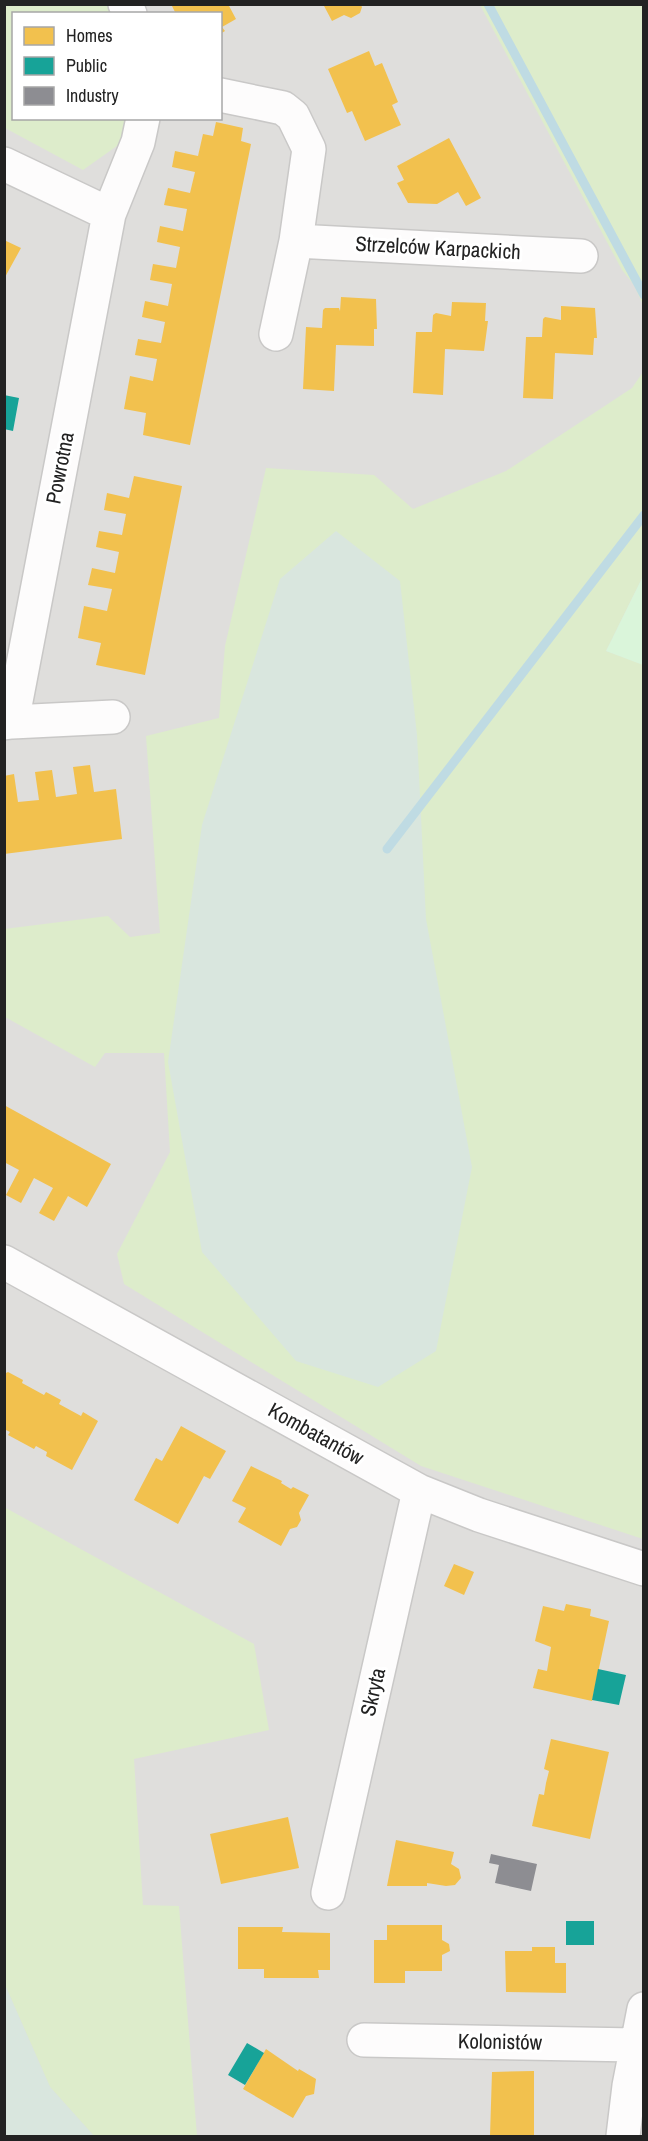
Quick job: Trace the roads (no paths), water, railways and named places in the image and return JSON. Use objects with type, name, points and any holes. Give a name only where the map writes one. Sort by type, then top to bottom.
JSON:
[{"type":"street","points":[[222,95],[283,108],[293,116],[303,131],[309,149],[296,241],[276,334]]},
{"type":"street","name":"Powrotna","points":[[113,717],[8,722],[109,214],[138,142],[143,120]]},
{"type":"street","points":[[4,164],[109,214]]},
{"type":"street","name":"Strzelców Karpackich","points":[[296,241],[581,256]]},
{"type":"street","name":"Kombatantów","points":[[4,1262],[419,1491],[479,1515],[644,1569]]},
{"type":"street","name":"Skryta","points":[[327,1893],[419,1491]]},
{"type":"street","points":[[623,2136],[636,2045],[644,2009]]},
{"type":"street","name":"Kolonistów","points":[[364,2040],[636,2045]]},
{"type":"waterway","points":[[488,4],[644,295]]},
{"type":"waterway","points":[[387,849],[644,515]]}]
